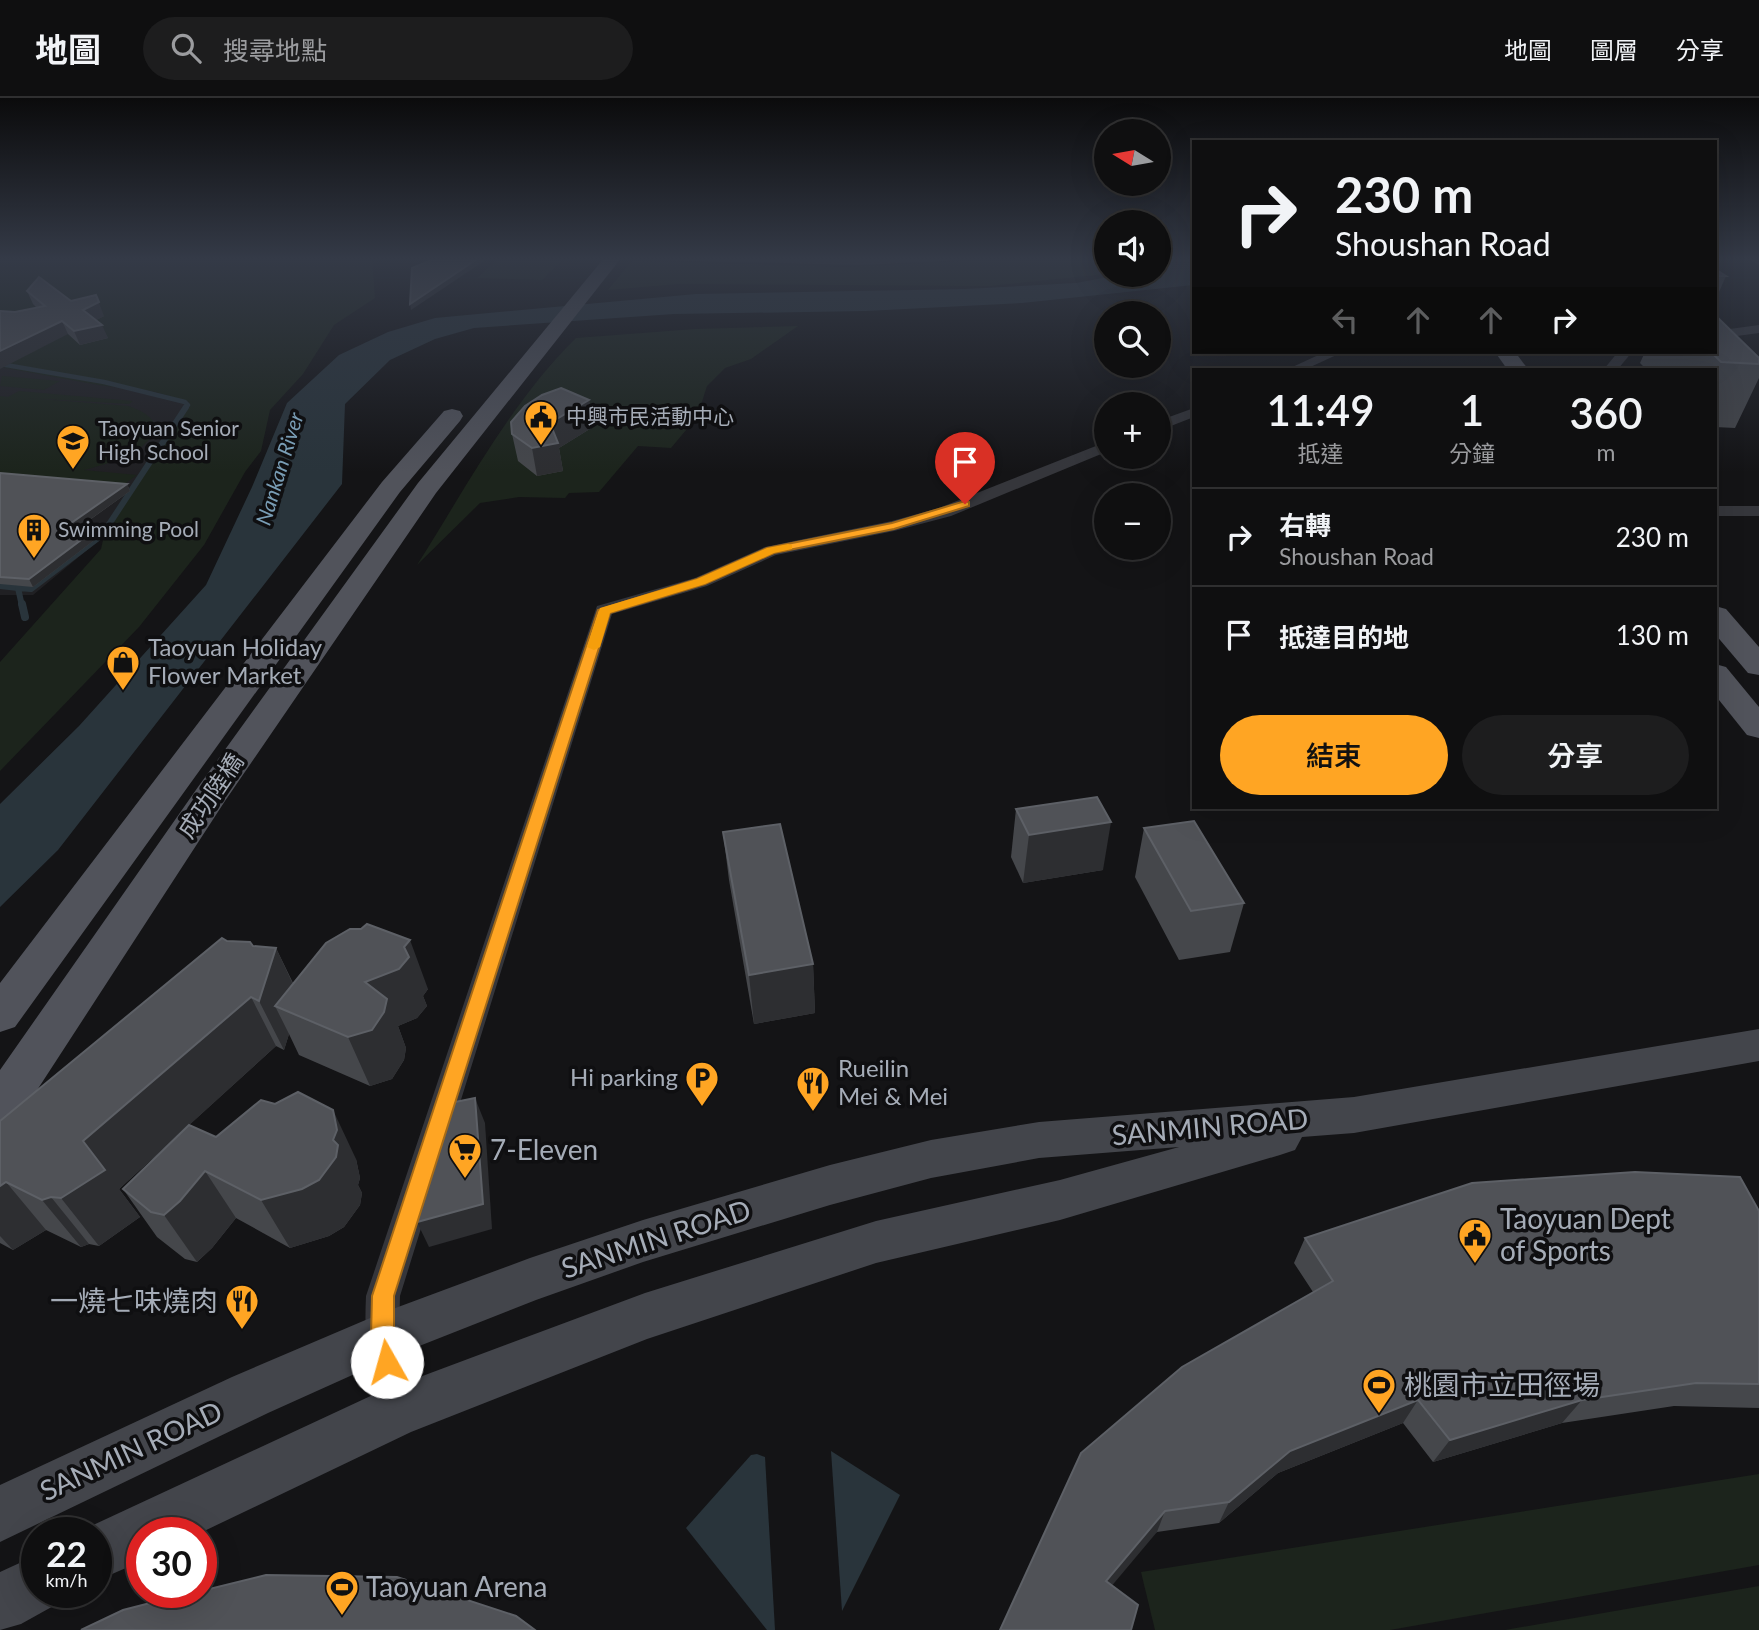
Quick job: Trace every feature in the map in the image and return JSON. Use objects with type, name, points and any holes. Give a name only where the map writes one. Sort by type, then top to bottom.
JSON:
[{"type":"main road","name":"成功陸橋","points":[[0,1107],[211,795],[427,488],[555,328]]},
{"type":"main road","name":"成功陸橋","points":[[0,1015],[391,487],[463,403]]},
{"type":"main road","points":[[1717,617],[1759,666]]},
{"type":"main road","points":[[1717,676],[1759,728]]},
{"type":"street","points":[[1717,334],[1759,329]]},
{"type":"street","points":[[1742,331],[1759,339]]},
{"type":"street","points":[[1297,368],[1331,354]]},
{"type":"street","points":[[1612,368],[1623,354]]},
{"type":"street","points":[[1171,422],[1192,413]]},
{"type":"street","points":[[396,1412],[382,1337],[383,1296],[604,610],[701,582],[771,551],[894,526],[946,512],[1094,452]]},
{"type":"street","points":[[1717,511],[1759,511]]},
{"type":"street","name":"SANMIN ROAD","points":[[0,1514],[250,1395],[382,1337],[530,1280],[643,1241],[830,1185],[931,1159],[1039,1140],[1354,1115],[1759,1045]]},
{"type":"street","name":"SANMIN ROAD","points":[[112,1545],[396,1412],[645,1316],[812,1262],[955,1223],[1059,1200],[1354,1115]]},
{"type":"street","points":[[0,1603],[21,1592]]},
{"type":"shaded area","name":"Taoyuan Senior High School","points":[[0,328],[24,328],[155,392],[190,402],[104,536],[33,595],[0,595]]},
{"type":"shaded area","points":[[0,328],[332,328],[303,374],[270,410],[261,451],[245,472],[204,545],[139,627],[0,771],[0,662],[101,549],[104,536],[189,402],[155,392],[98,385],[0,367]]},
{"type":"shaded area","points":[[794,328],[751,359],[725,368],[707,386],[697,417],[671,448],[638,446],[599,492],[569,493],[565,498],[519,497],[480,503],[417,565],[510,418],[552,363],[576,338],[695,329]]},
{"type":"shaded area","points":[[2,376],[60,381],[44,390],[0,386]]},
{"type":"shaded area","points":[[19,391],[133,401],[129,404],[28,398],[128,406],[146,414],[157,429],[151,438],[134,452],[84,470],[137,475],[119,488],[0,478],[0,396],[8,397]]},
{"type":"shaded area","points":[[1759,1474],[1759,1565],[1390,1630],[1155,1630],[1141,1572]]},
{"type":"shaded area","points":[[1759,1586],[1759,1630],[1505,1630]]},
{"type":"water","name":"Nankan River","points":[[400,328],[472,328],[435,339],[390,360],[345,404],[342,484],[58,850],[0,907],[0,804],[79,726],[206,585],[252,487],[287,403],[339,355]]},
{"type":"water","points":[[831,1451],[900,1495],[842,1611]]},
{"type":"water","points":[[751,1455],[765,1457],[775,1630],[767,1630],[686,1528]]},
{"type":"building","points":[[0,328],[47,328],[0,351]]},
{"type":"building","points":[[1717,328],[1729,328],[1759,358],[1759,364],[1721,362],[1713,354],[1717,354]]},
{"type":"building","points":[[561,388],[589,400],[550,423],[558,443],[532,448],[512,434],[511,422],[525,406],[542,395]]},
{"type":"building","points":[[0,473],[127,484],[67,526],[97,528],[29,579],[0,577]]},
{"type":"building","points":[[1097,797],[1111,822],[1029,835],[1016,809]]},
{"type":"building","points":[[1194,821],[1244,903],[1191,911],[1144,828]]},
{"type":"building","points":[[780,824],[813,964],[749,975],[723,832]]},
{"type":"building","points":[[367,924],[410,940],[404,947],[409,957],[399,969],[365,982],[387,999],[384,1012],[372,1030],[348,1037],[275,1006],[326,943],[350,929],[361,929]]},
{"type":"building","points":[[222,938],[227,941],[250,942],[253,946],[276,948],[259,1001],[251,997],[83,1141],[105,1170],[61,1198],[42,1200],[6,1182],[0,1186],[0,1121]]},
{"type":"building","points":[[298,1092],[333,1110],[337,1130],[333,1140],[338,1145],[336,1157],[319,1180],[302,1189],[261,1200],[205,1171],[180,1201],[164,1215],[151,1212],[123,1189],[189,1125],[216,1137],[261,1100],[275,1104]]},
{"type":"building","points":[[475,1098],[483,1204],[417,1222],[436,1130],[445,1104]]},
{"type":"building","name":"桃園市立田徑場","points":[[1635,1172],[1740,1177],[1759,1211],[1759,1384],[1696,1383],[1582,1400],[1450,1440],[1418,1400],[1290,1451],[1229,1502],[1165,1511],[1106,1581],[1138,1605],[1131,1630],[1000,1630],[1081,1453],[1182,1367],[1333,1281],[1305,1238],[1472,1183]]},
{"type":"building","points":[[266,1575],[397,1577],[516,1616],[535,1630],[81,1630],[131,1608],[217,1608],[217,1587]]},
{"type":"waterway","points":[[0,364],[104,382],[185,402],[188,405],[185,409]]},
{"type":"waterway","points":[[18,588],[31,589],[102,535],[186,407]]},
{"type":"waterway","points":[[0,586],[18,588]]},
{"type":"waterway","points":[[18,588],[22,606]]},
{"type":"waterway","points":[[22,604],[25,617]]},
{"type":"slow traffic","points":[[594,647],[604,610],[701,582],[771,551],[788,547]]},
{"type":"place","name":"中興市民活動中心","points":[[541,447]]},
{"type":"place","name":"Taoyuan Senior High School","points":[[73,471]]},
{"type":"place","name":"Swimming Pool","points":[[34,560]]},
{"type":"place","name":"Taoyuan Holiday Flower Market","points":[[123,692]]},
{"type":"place","name":"Hi parking","points":[[702,1108]]},
{"type":"place","name":"Rueilin Mei & Mei","points":[[813,1113]]},
{"type":"place","name":"7-Eleven","points":[[465,1180]]},
{"type":"place","name":"Taoyuan Dept of Sports","points":[[1475,1265]]},
{"type":"place","name":"一燒七味燒肉","points":[[242,1331]]},
{"type":"place","name":"桃園市立田徑場","points":[[1379,1415]]},
{"type":"place","name":"Taoyuan Arena","points":[[342,1617]]},
{"type":"route","points":[[387,1362],[382,1337],[383,1296],[604,610],[701,582],[771,551],[894,526],[965,504]]}]
